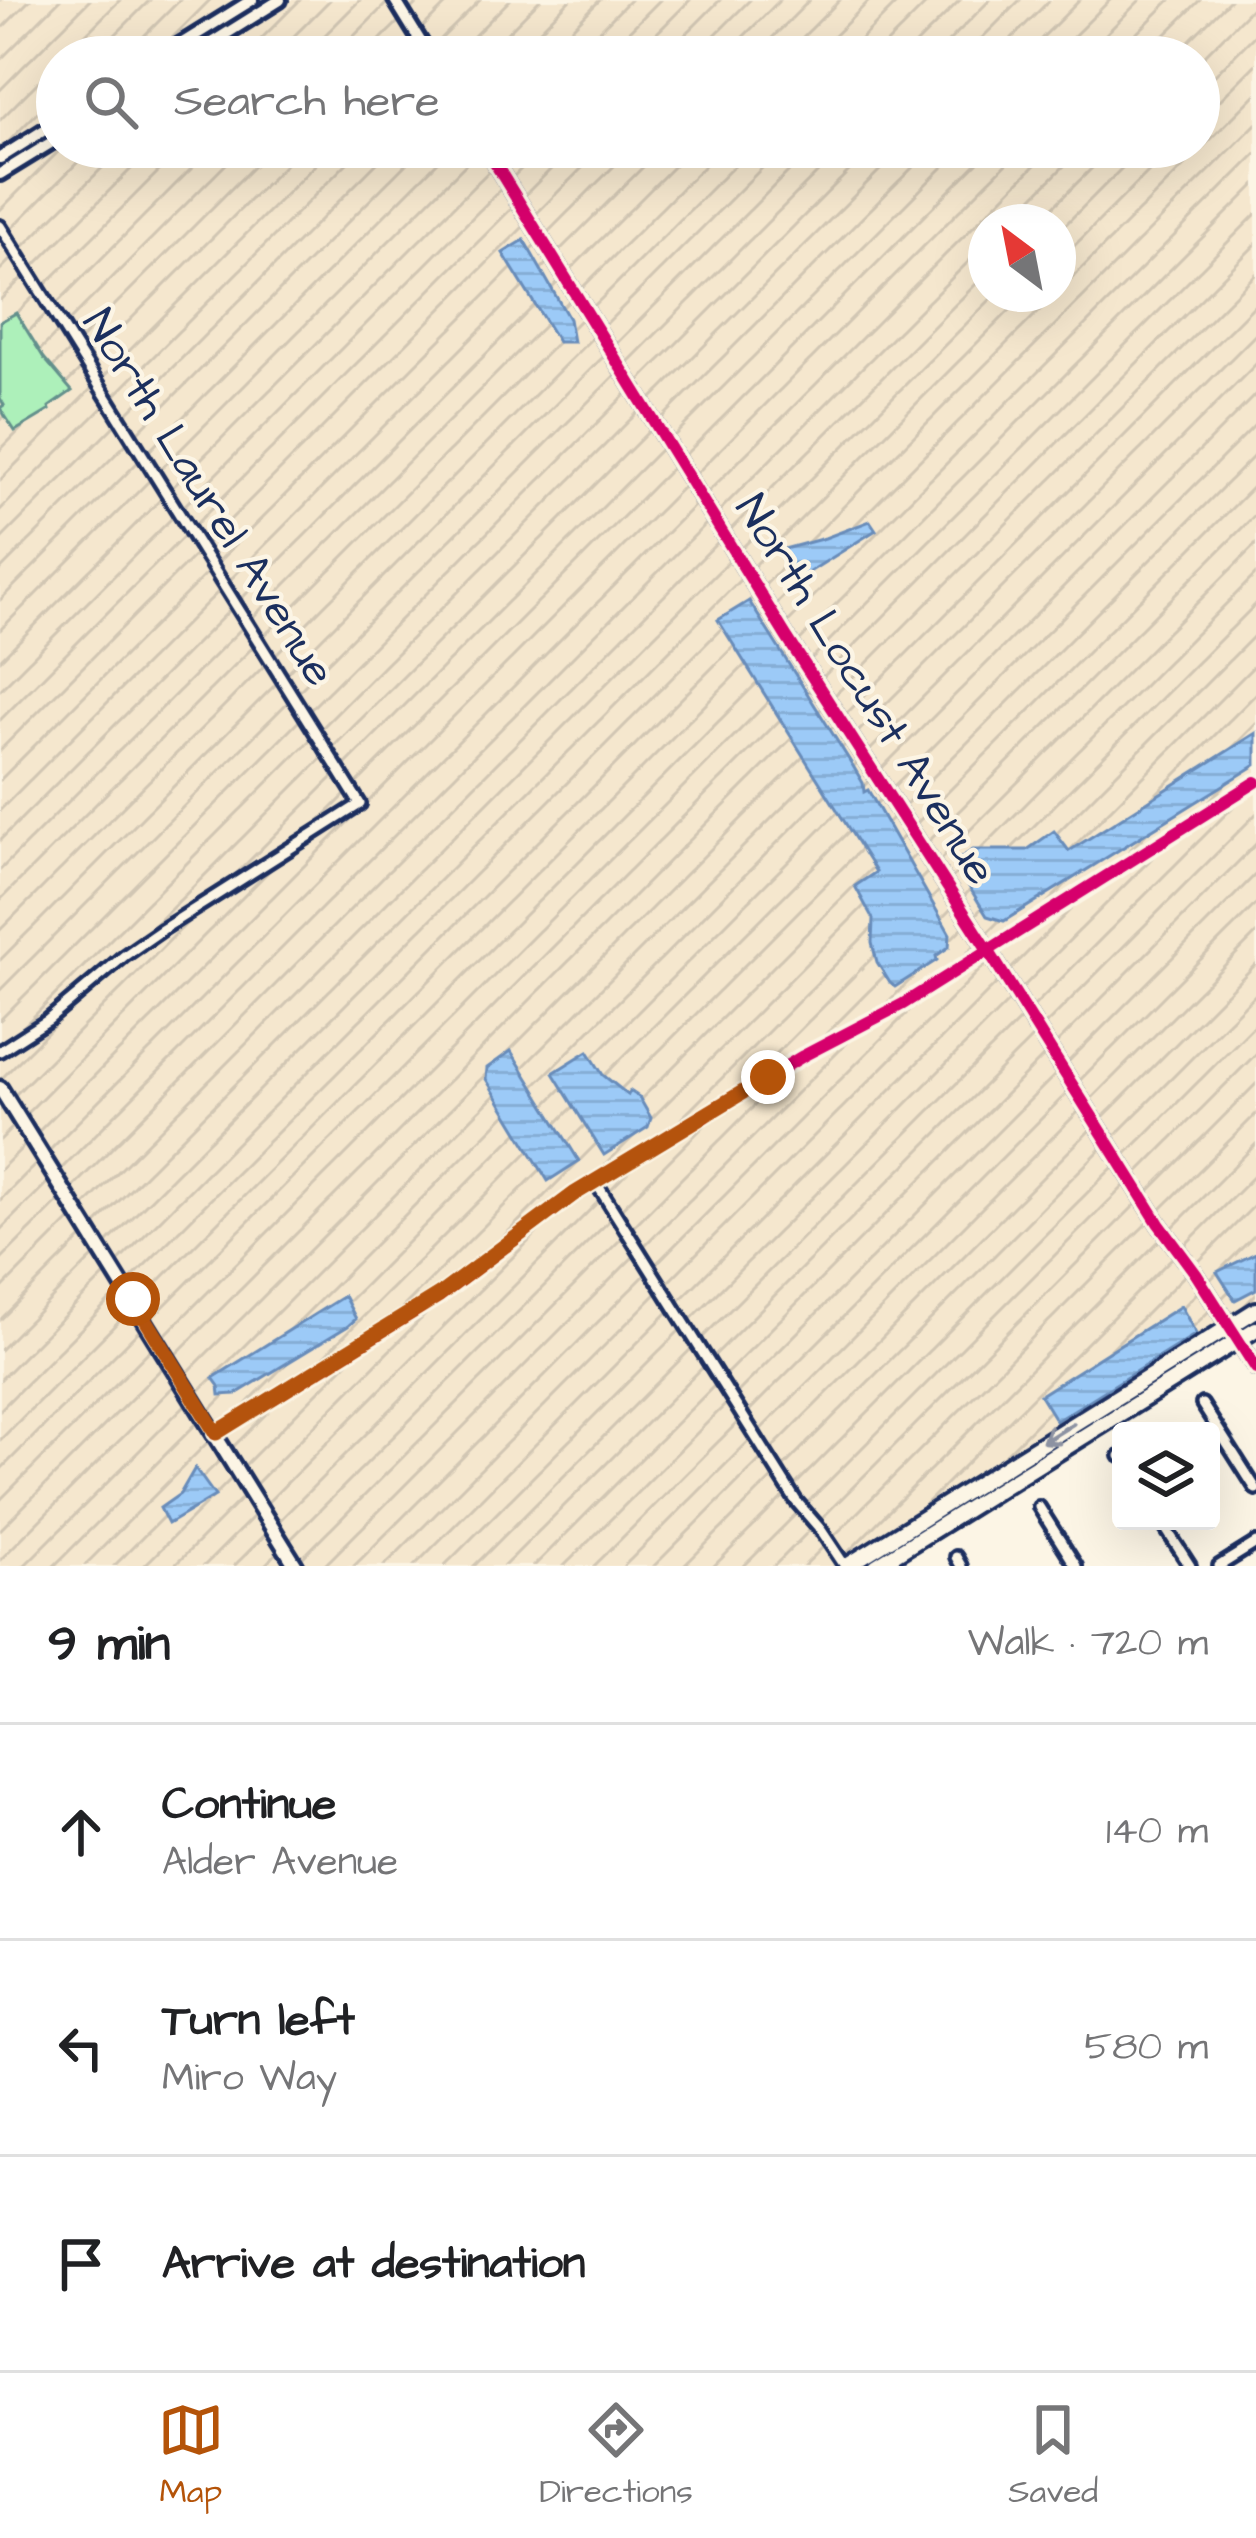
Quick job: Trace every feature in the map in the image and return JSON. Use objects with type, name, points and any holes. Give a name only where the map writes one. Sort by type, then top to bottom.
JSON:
[{"type":"main road","points":[[0,1088],[296,1566]]},
{"type":"main road","points":[[876,1566],[1234,1334],[1256,1310]]},
{"type":"main road","points":[[846,1566],[1234,1334],[1256,1330]]},
{"type":"street","points":[[194,36],[252,0]]},
{"type":"street","points":[[223,36],[280,0]]},
{"type":"street","points":[[395,0],[417,36]]},
{"type":"street","points":[[0,158],[36,135]]},
{"type":"street","points":[[0,175],[36,152]]},
{"type":"street","name":"North Locust Avenue","points":[[498,168],[786,636],[1146,1204],[1256,1368]]},
{"type":"street","name":"North Laurel Avenue","points":[[0,226],[360,804],[163,929],[48,1020],[0,1051]]},
{"type":"street","points":[[216,1433],[439,1295],[595,1181],[802,1056],[903,1004],[1256,782]]},
{"type":"street","points":[[595,1181],[796,1502],[846,1566]]},
{"type":"street","points":[[1202,1404],[1256,1490]]},
{"type":"street","points":[[1039,1507],[1076,1566]]},
{"type":"street","points":[[1167,1530],[1190,1566]]},
{"type":"street","points":[[1219,1566],[1256,1543]]},
{"type":"shaded area","points":[[0,0],[1256,0],[1256,1299],[833,1566],[0,1566]]},
{"type":"green space","points":[[16,313],[72,391],[15,431],[0,408],[4,405],[0,398],[0,322]]},
{"type":"water","points":[[524,240],[569,319],[573,342],[558,342],[503,253]]},
{"type":"water","points":[[870,521],[876,530],[795,581],[777,551],[825,538]]},
{"type":"water","points":[[749,601],[853,766],[864,792],[868,790],[950,934],[949,947],[937,960],[895,987],[877,962],[873,919],[855,886],[876,872],[718,620]]},
{"type":"water","points":[[1256,733],[1256,765],[1004,921],[987,916],[954,862],[973,850],[1027,850],[1054,831],[1069,851]]},
{"type":"water","points":[[511,1051],[579,1161],[548,1181],[486,1079],[487,1068]]},
{"type":"water","points":[[588,1051],[603,1075],[628,1095],[630,1091],[639,1097],[651,1118],[648,1127],[604,1155],[553,1073]]},
{"type":"water","points":[[1256,1253],[1256,1289],[1235,1300],[1217,1272]]},
{"type":"water","points":[[344,1296],[356,1319],[348,1326],[236,1394],[220,1395],[213,1378]]},
{"type":"water","points":[[1181,1306],[1196,1334],[1056,1421],[1040,1395]]},
{"type":"water","points":[[195,1468],[215,1496],[168,1524],[160,1508],[180,1494]]},
{"type":"cycle path","points":[[498,168],[786,636],[1159,1224],[1256,1368]]},
{"type":"cycle path","points":[[216,1433],[439,1296],[574,1194],[803,1056],[903,1004],[1256,782]]},
{"type":"route","points":[[133,1299],[216,1433],[439,1295],[574,1194],[768,1077]]}]
